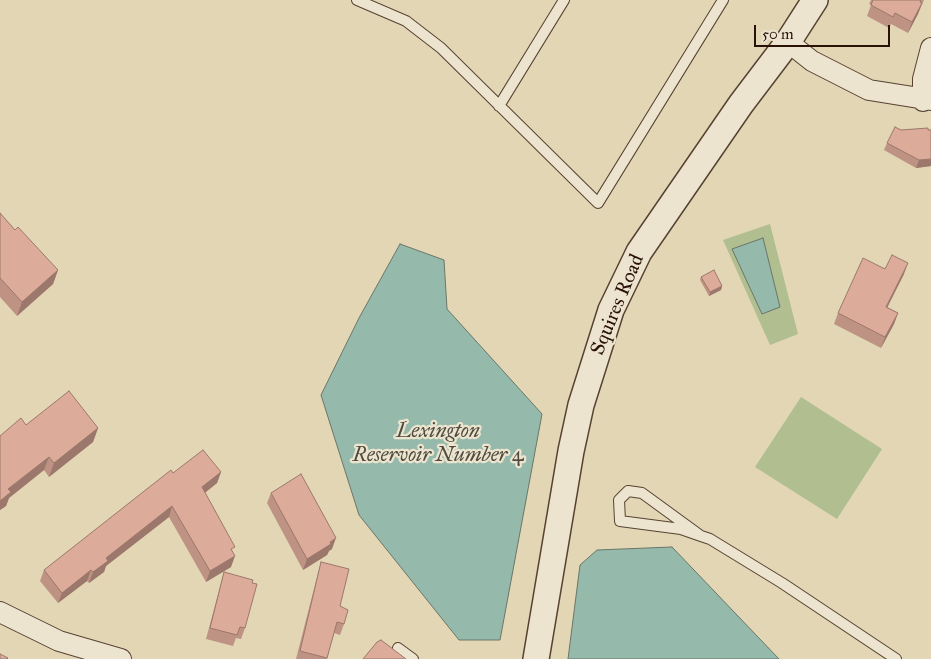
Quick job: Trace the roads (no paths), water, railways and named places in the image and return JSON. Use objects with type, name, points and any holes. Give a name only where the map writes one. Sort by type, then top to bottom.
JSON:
[{"type":"street","name":"Squires Road","points":[[536,659],[558,518],[579,414],[611,310],[644,245],[741,104],[788,42],[815,0]]},
{"type":"street","points":[[788,42],[812,61],[869,90],[927,101],[923,80],[931,48]]},
{"type":"street","points":[[0,612],[59,641],[121,659]]},
{"type":"lane","points":[[357,0],[406,22],[441,48],[598,203],[723,0]]},
{"type":"lane","points":[[499,106],[564,0]]},
{"type":"lane","points":[[701,536],[681,530],[620,521],[619,500],[628,491],[642,493],[701,536],[775,578],[896,659]]},
{"type":"lane","points":[[398,648],[413,659]]},
{"type":"water","points":[[763,238],[780,307],[762,314],[732,249]]},
{"type":"water","name":"Lexington Reservoir Number 4","points":[[400,244],[444,260],[447,309],[542,414],[500,640],[459,640],[359,515],[321,395],[359,318]]},
{"type":"water","points":[[672,547],[779,659],[568,659],[580,565],[597,550]]}]
